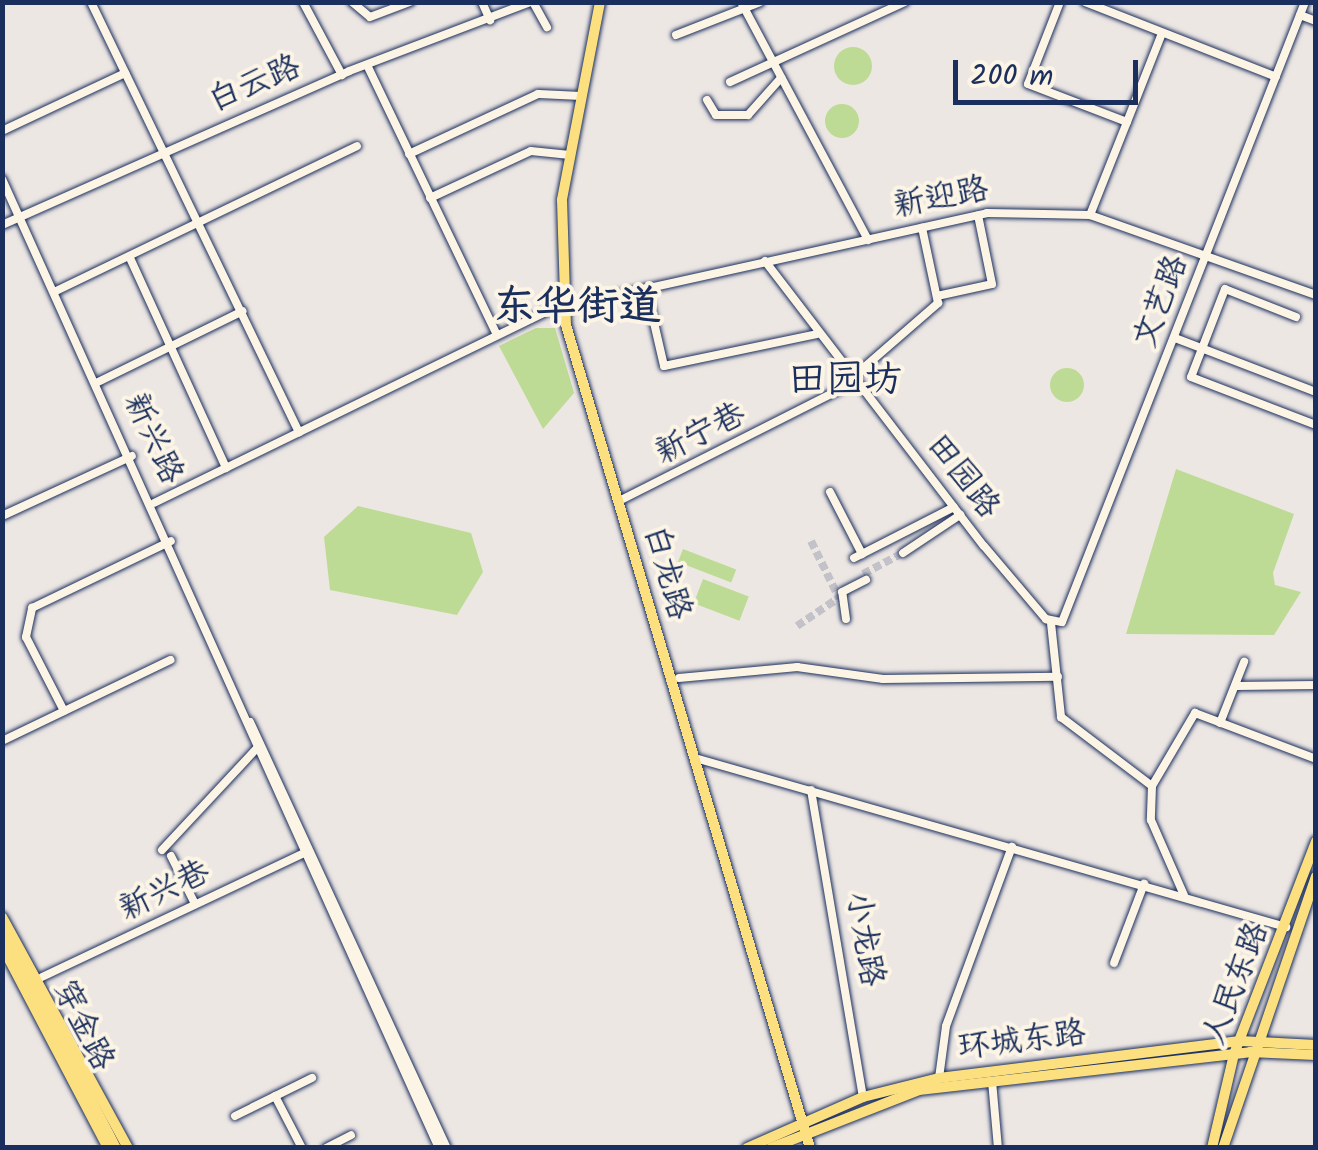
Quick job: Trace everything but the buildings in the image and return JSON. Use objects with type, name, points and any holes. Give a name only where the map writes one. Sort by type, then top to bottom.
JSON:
[{"type":"main road","name":"白龙路","points":[[567,306],[570,154],[603,2]]},
{"type":"main road","name":"白龙路","points":[[603,2],[569,201],[567,306],[813,1148]]},
{"type":"main road","name":"白龙路","points":[[622,500],[679,678],[698,759]]},
{"type":"main road","name":"人民东路","points":[[1212,1148],[1234,1054],[1316,841]]},
{"type":"main road","name":"人民东路","points":[[1222,1148],[1252,1046],[1316,876]]},
{"type":"main road","points":[[2,917],[42,977],[128,1148]]},
{"type":"main road","name":"穿金路","points":[[2,928],[116,1148]]},
{"type":"main road","name":"穿金路","points":[[2,946],[108,1148]]},
{"type":"main road","name":"环城东路","points":[[771,1148],[864,1097],[939,1078],[1240,1041],[1316,1056]]},
{"type":"main road","name":"环城东路","points":[[747,1148],[919,1090],[1234,1054],[1252,1046],[1316,1045]]},
{"type":"street","points":[[91,2],[299,432]]},
{"type":"street","points":[[304,2],[342,75]]},
{"type":"street","points":[[352,2],[370,17],[410,2]]},
{"type":"street","points":[[482,2],[490,20]]},
{"type":"street","points":[[532,2],[547,27]]},
{"type":"street","name":"白云路","points":[[2,226],[342,75],[532,2]]},
{"type":"street","points":[[676,36],[760,2]]},
{"type":"street","points":[[730,82],[904,2]]},
{"type":"street","points":[[1060,2],[1028,84],[1128,122]]},
{"type":"street","name":"文艺路","points":[[1052,622],[1067,618],[1305,2]]},
{"type":"street","points":[[1087,3],[1276,77]]},
{"type":"street","points":[[743,6],[868,240]]},
{"type":"street","points":[[1300,15],[1316,21]]},
{"type":"street","points":[[1090,215],[1162,33]]},
{"type":"street","points":[[368,67],[497,335]]},
{"type":"street","points":[[2,131],[125,73]]},
{"type":"street","points":[[707,100],[716,115],[748,115],[782,78]]},
{"type":"street","points":[[409,154],[538,94],[582,96]]},
{"type":"street","points":[[56,291],[357,146]]},
{"type":"street","points":[[430,198],[531,151],[570,154]]},
{"type":"street","name":"新兴路","points":[[2,179],[154,503],[439,1148]]},
{"type":"street","points":[[922,228],[937,296],[992,284],[978,215]]},
{"type":"street","name":"新迎路","points":[[154,503],[497,335],[567,306],[978,215],[1090,215],[1316,295]]},
{"type":"street","points":[[130,258],[226,468]]},
{"type":"street","name":"田园路","points":[[765,262],[960,516],[1052,622]]},
{"type":"street","points":[[646,288],[664,366],[817,334]]},
{"type":"street","points":[[1296,317],[1225,290],[1191,377],[1316,425]]},
{"type":"street","name":"新宁巷","points":[[622,500],[855,379],[911,331],[937,296]]},
{"type":"street","points":[[98,382],[243,312]]},
{"type":"street","points":[[1176,338],[1316,392]]},
{"type":"street","points":[[2,516],[132,456]]},
{"type":"street","points":[[830,492],[858,556],[954,507]]},
{"type":"street","points":[[902,553],[960,516]]},
{"type":"street","points":[[64,712],[26,638],[32,608],[171,541]]},
{"type":"street","points":[[846,619],[842,592],[866,580]]},
{"type":"street","points":[[1052,622],[1066,726],[1152,786]]},
{"type":"street","points":[[2,741],[170,660]]},
{"type":"street","points":[[1220,723],[1244,662]]},
{"type":"street","points":[[679,678],[797,667],[884,679],[1058,676]]},
{"type":"street","points":[[1236,686],[1316,685]]},
{"type":"street","points":[[1184,895],[1150,820],[1152,786],[1195,713],[1316,759]]},
{"type":"street","name":"新兴路","points":[[250,722],[258,747],[447,1148]]},
{"type":"street","points":[[162,850],[258,747]]},
{"type":"street","points":[[698,759],[1286,927]]},
{"type":"street","name":"小龙路","points":[[811,790],[864,1097]]},
{"type":"street","points":[[939,1078],[946,1026],[1012,847]]},
{"type":"street","name":"新兴巷","points":[[42,977],[307,851]]},
{"type":"street","points":[[171,856],[195,904]]},
{"type":"street","points":[[1114,964],[1144,884]]},
{"type":"street","points":[[235,1116],[312,1078]]},
{"type":"street","points":[[992,1081],[998,1148]]},
{"type":"street","points":[[275,1096],[302,1148]]},
{"type":"street","points":[[326,1148],[350,1135]]},
{"type":"green space","points":[[853,47],[867,52],[872,66],[867,80],[853,85],[839,80],[834,66],[839,52]]},
{"type":"green space","points":[[842,104],[854,109],[859,121],[854,133],[842,138],[830,133],[825,121],[830,109]]},
{"type":"green space","points":[[536,328],[555,328],[574,393],[543,429],[499,346]]},
{"type":"green space","points":[[1067,368],[1079,373],[1084,385],[1079,397],[1067,402],[1055,397],[1050,385],[1055,373]]},
{"type":"green space","points":[[1176,469],[1294,514],[1273,573],[1275,585],[1301,592],[1274,635],[1126,634]]},
{"type":"green space","points":[[358,506],[471,533],[483,572],[457,615],[330,590],[324,537]]},
{"type":"green space","points":[[683,549],[736,569],[731,582],[678,562]]},
{"type":"green space","points":[[703,579],[749,597],[739,621],[694,603]]},
{"type":"tunnel","points":[[811,541],[839,598]]},
{"type":"tunnel","points":[[863,574],[903,553]]},
{"type":"tunnel","points":[[797,626],[840,597]]},
{"type":"district","name":"东华街道","points":[[577,308]]},
{"type":"district","name":"田园坊","points":[[845,382]]}]
